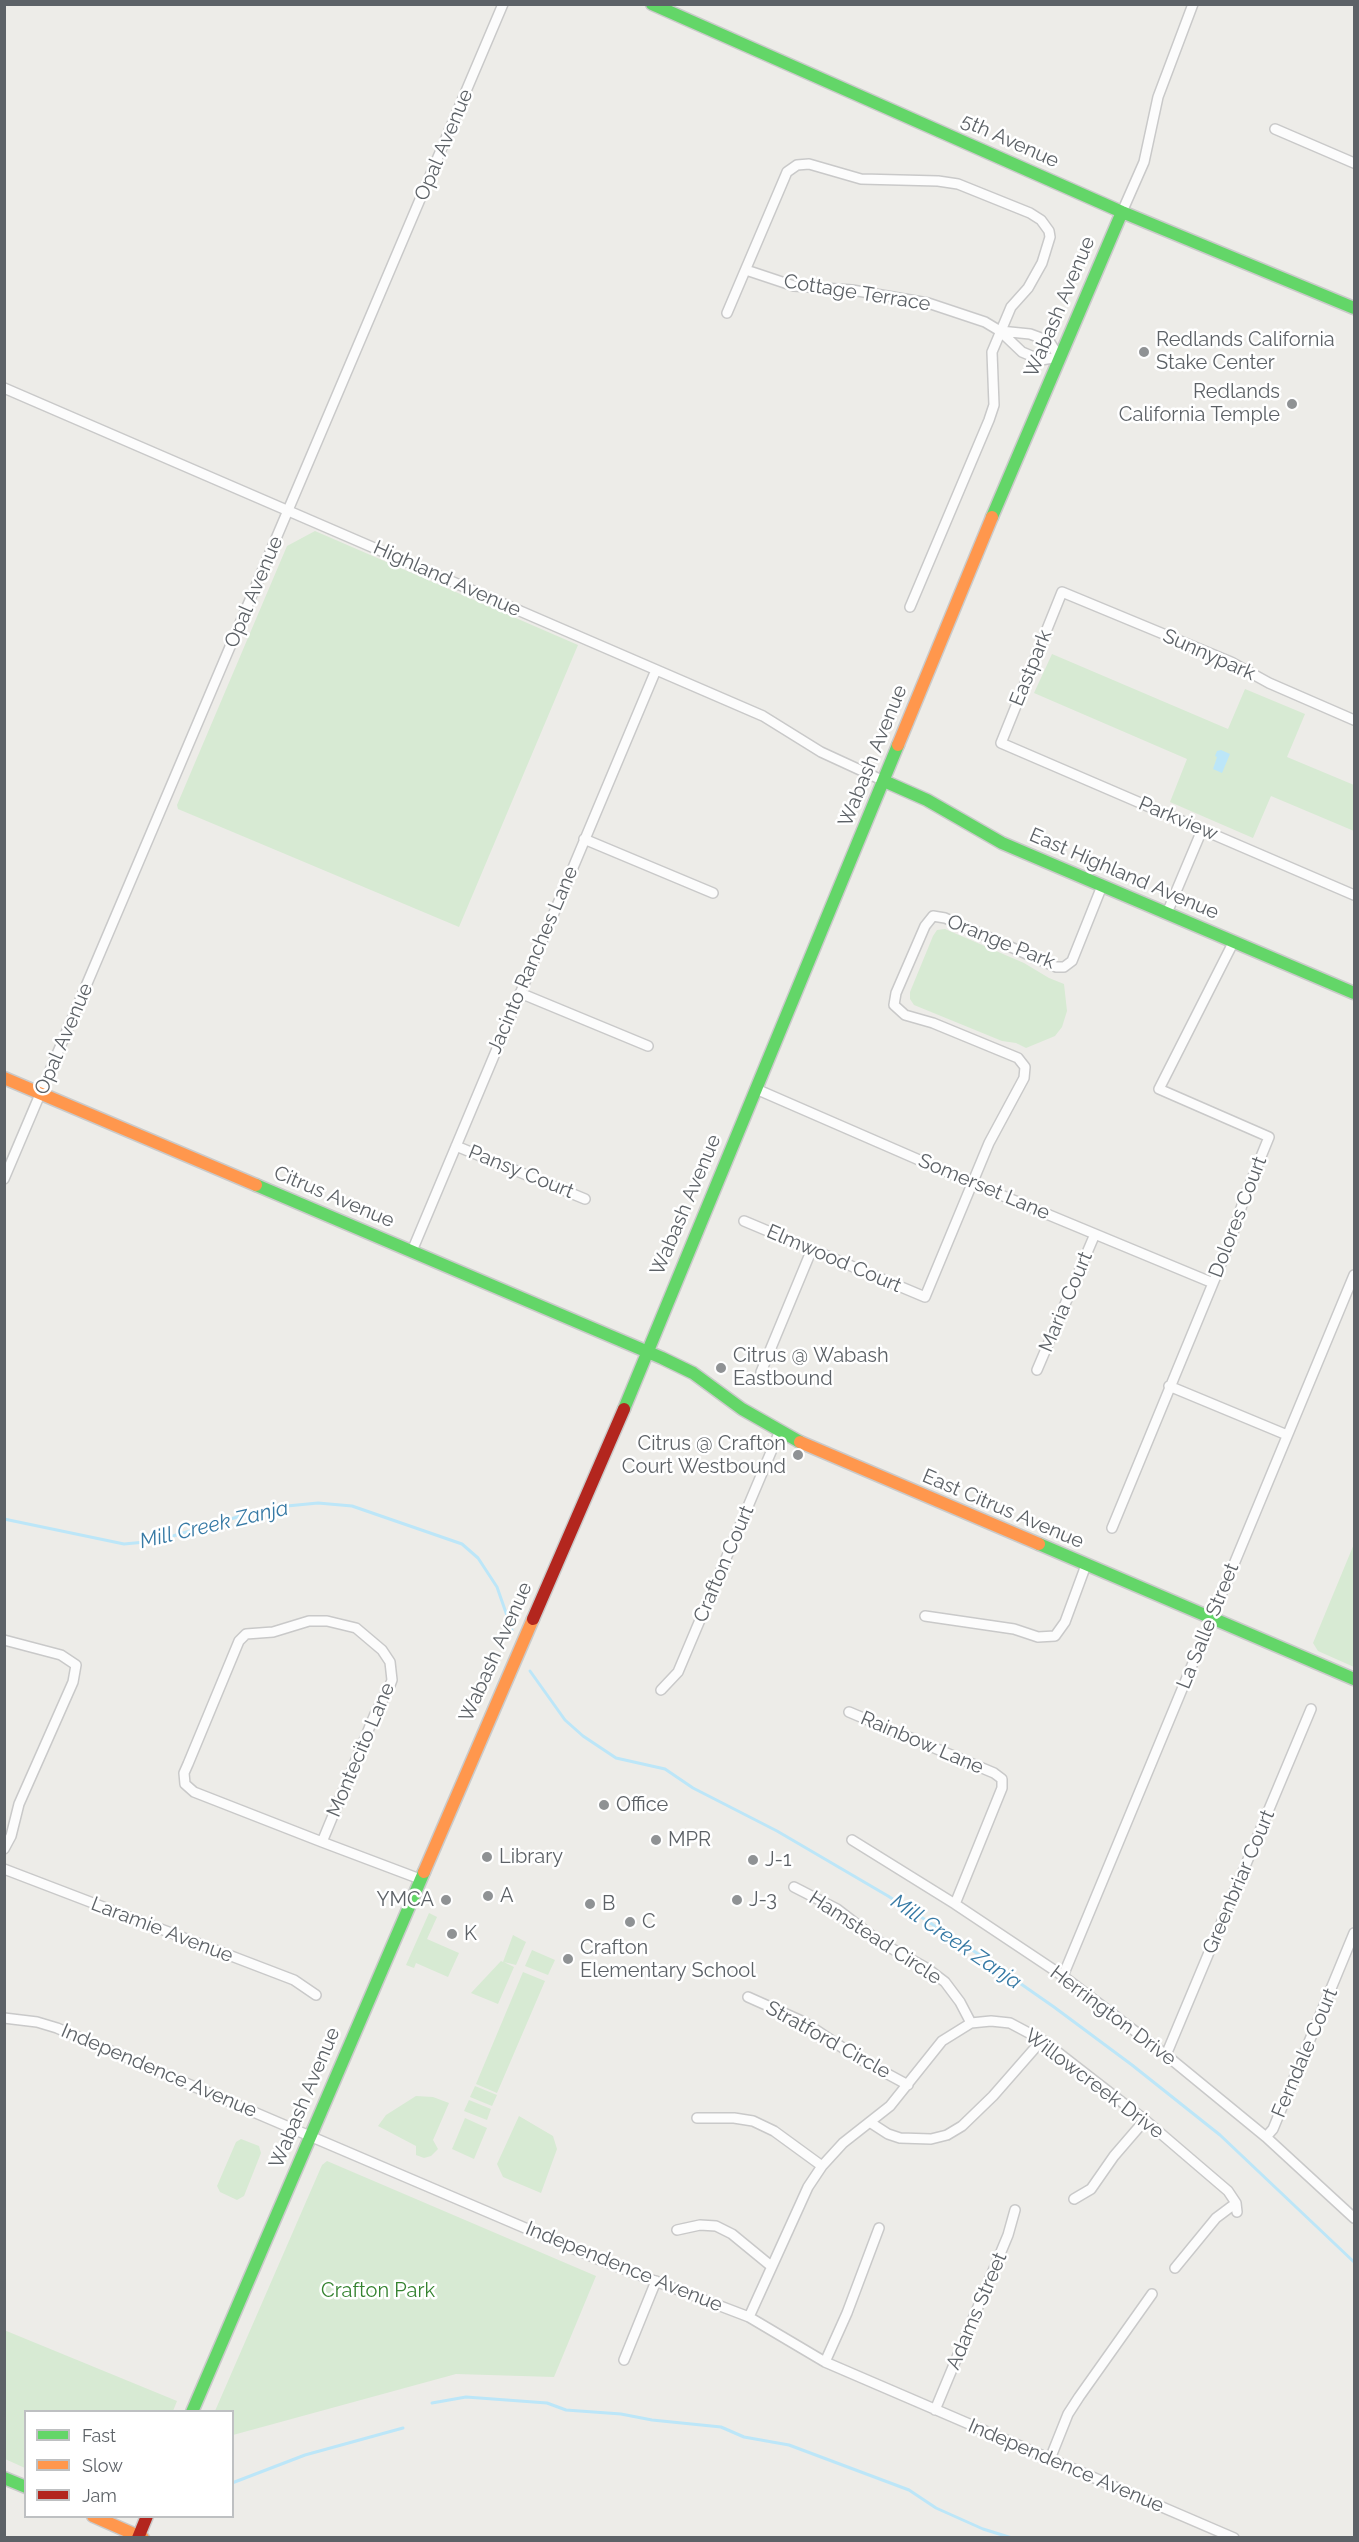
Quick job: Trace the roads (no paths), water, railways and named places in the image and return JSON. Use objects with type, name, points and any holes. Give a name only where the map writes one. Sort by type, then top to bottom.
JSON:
[{"type":"street","name":"Opal Avenue","points":[[4,1179],[503,4]]},
{"type":"street","name":"5th Avenue","points":[[652,4],[1122,212],[1354,308]]},
{"type":"street","name":"Wabash Avenue","points":[[193,2410],[648,1352],[655,1330],[1059,357],[1144,162],[1158,97],[1193,4]]},
{"type":"street","points":[[1275,129],[1354,163]]},
{"type":"street","points":[[727,313],[787,172],[797,165],[816,165],[861,179],[938,181],[958,184],[1030,213],[1041,220],[1049,231],[1050,237],[1042,263],[1028,288],[1011,307],[992,351],[994,405],[910,607]]},
{"type":"street","name":"Cottage Terrace","points":[[746,270],[794,286],[852,290],[928,303],[985,322],[1000,331],[1022,352],[1041,360],[1059,357],[1049,341],[1030,334],[1000,331]]},
{"type":"street","name":"Highland Avenue","points":[[4,388],[763,716],[821,752],[884,781]]},
{"type":"street","name":"Sunnypark","points":[[1062,592],[1231,662],[1269,683],[1354,720]]},
{"type":"street","name":"Eastpark","points":[[1001,743],[1062,592]]},
{"type":"street","name":"Jacinto Ranches Lane","points":[[412,1251],[656,670]]},
{"type":"street","name":"Parkview","points":[[1001,743],[1354,895]]},
{"type":"street","name":"East Highland Avenue","points":[[884,781],[927,800],[1002,843],[1354,993]]},
{"type":"street","points":[[1167,913],[1202,830]]},
{"type":"street","points":[[584,839],[713,893]]},
{"type":"street","name":"Orange Park","points":[[972,1182],[989,1143],[1024,1078],[1025,1067],[1018,1058],[933,1023],[905,1015],[894,1005],[896,993],[926,926],[933,916],[945,918],[1056,967],[1064,967],[1072,961],[1102,886]]},
{"type":"street","name":"Dolores Court","points":[[1112,1528],[1213,1282],[1269,1137],[1159,1089],[1234,941]]},
{"type":"street","points":[[520,993],[648,1046]]},
{"type":"street","name":"Citrus Avenue","points":[[4,1078],[648,1352]]},
{"type":"street","name":"Somerset Lane","points":[[756,1089],[1213,1282]]},
{"type":"street","name":"Pansy Court","points":[[456,1146],[585,1199]]},
{"type":"street","name":"Elmwood Court","points":[[744,1221],[925,1297],[972,1182]]},
{"type":"street","name":"Maria Court","points":[[1037,1370],[1095,1234]]},
{"type":"street","points":[[761,1372],[812,1249]]},
{"type":"street","name":"La Salle Street","points":[[1063,1976],[1354,1275]]},
{"type":"street","name":"East Citrus Avenue","points":[[648,1352],[693,1373],[742,1409],[779,1432],[1354,1679]]},
{"type":"street","points":[[1169,1386],[1287,1435]]},
{"type":"street","name":"Crafton Court","points":[[661,1690],[678,1671],[779,1432]]},
{"type":"street","points":[[925,1616],[1014,1629],[1038,1637],[1055,1636],[1065,1622],[1086,1565]]},
{"type":"street","name":"Montecito Lane","points":[[322,1842],[375,1713],[389,1688],[392,1680],[390,1662],[382,1650],[356,1628],[327,1621],[309,1621],[289,1629],[246,1634],[239,1641],[184,1773],[185,1784],[194,1792],[322,1842],[420,1879]]},
{"type":"street","points":[[4,1640],[62,1655],[76,1665],[73,1682],[19,1804],[4,1849]]},
{"type":"street","name":"Greenbriar Court","points":[[1166,2055],[1311,1709]]},
{"type":"street","name":"Rainbow Lane","points":[[849,1712],[994,1773],[1002,1779],[1002,1788],[955,1904]]},
{"type":"street","name":"Herrington Drive","points":[[852,1840],[955,1904],[1063,1976],[1166,2055],[1353,2212]]},
{"type":"street","name":"Laramie Avenue","points":[[4,1869],[294,1980],[316,1995]]},
{"type":"street","name":"Hamstead Circle","points":[[794,1887],[837,1909],[880,1942],[928,1969],[950,1989],[971,2023]]},
{"type":"street","name":"Ferndale Court","points":[[1266,2137],[1273,2129],[1354,1933]]},
{"type":"street","name":"Stratford Circle","points":[[747,1997],[804,2022],[858,2058],[908,2085]]},
{"type":"street","name":"Independence Avenue","points":[[4,2018],[37,2022],[57,2028],[476,2208],[749,2317],[825,2362],[1234,2538]]},
{"type":"street","name":"Willowcreek Drive","points":[[971,2023],[991,2021],[1027,2030],[1145,2120],[1228,2191],[1237,2208],[1216,2218],[1175,2268]]},
{"type":"street","points":[[749,2317],[808,2187],[822,2166],[843,2143],[872,2123],[890,2106],[942,2041],[971,2023]]},
{"type":"street","points":[[872,2123],[888,2134],[900,2138],[932,2139],[947,2135],[962,2126],[993,2096],[1042,2040]]},
{"type":"street","points":[[697,2118],[734,2118],[753,2121],[774,2131],[822,2166]]},
{"type":"street","points":[[1074,2199],[1091,2189],[1114,2156],[1145,2120]]},
{"type":"street","name":"Adams Street","points":[[935,2410],[1008,2235],[1015,2210]]},
{"type":"street","points":[[677,2230],[700,2225],[716,2226],[732,2234],[771,2266]]},
{"type":"street","points":[[825,2362],[847,2313],[879,2228]]},
{"type":"street","points":[[624,2360],[656,2281]]},
{"type":"street","points":[[1050,2459],[1068,2414],[1152,2294]]},
{"type":"street","points":[[4,2478],[24,2486]]},
{"type":"street","points":[[95,2518],[140,2537],[147,2518]]},
{"type":"water","points":[[1221,750],[1230,754],[1222,773],[1213,769],[1217,751]]},
{"type":"waterway","name":"Mill Creek Zanja","points":[[4,1519],[124,1544],[156,1541],[261,1510],[318,1503],[352,1506],[462,1544],[478,1558],[497,1587],[512,1630]]},
{"type":"waterway","name":"Mill Creek Zanja","points":[[530,1671],[565,1720],[583,1736],[616,1758],[665,1769],[693,1788],[777,1831],[888,1896],[968,1947],[1054,2007],[1220,2135],[1354,2262]]},
{"type":"waterway","points":[[432,2403],[466,2397],[547,2403],[566,2410],[621,2414],[652,2420],[721,2427],[744,2437],[789,2445],[909,2490],[936,2508],[983,2529],[1012,2538]]},
{"type":"waterway","points":[[234,2482],[305,2455],[403,2428]]},
{"type":"place","name":"Redlands California Stake Center","points":[[1144,352]]},
{"type":"place","name":"Redlands California Temple","points":[[1292,404]]},
{"type":"place","name":"Citrus @ Wabash Eastbound","points":[[721,1368]]},
{"type":"place","name":"Citrus @ Crafton Court Westbound","points":[[798,1455]]},
{"type":"place","name":"Office","points":[[604,1805]]},
{"type":"place","name":"MPR","points":[[656,1840]]},
{"type":"place","name":"Library","points":[[487,1857]]},
{"type":"place","name":"J-1","points":[[753,1860]]},
{"type":"place","name":"A","points":[[488,1896]]},
{"type":"place","name":"YMCA","points":[[446,1900]]},
{"type":"place","name":"J-3","points":[[737,1900]]},
{"type":"place","name":"B","points":[[590,1904]]},
{"type":"place","name":"C","points":[[630,1922]]},
{"type":"place","name":"K","points":[[452,1934]]},
{"type":"place","name":"Crafton Elementary School","points":[[568,1959]]},
{"type":"park label","name":"Crafton Park","points":[[378,2291]]}]
